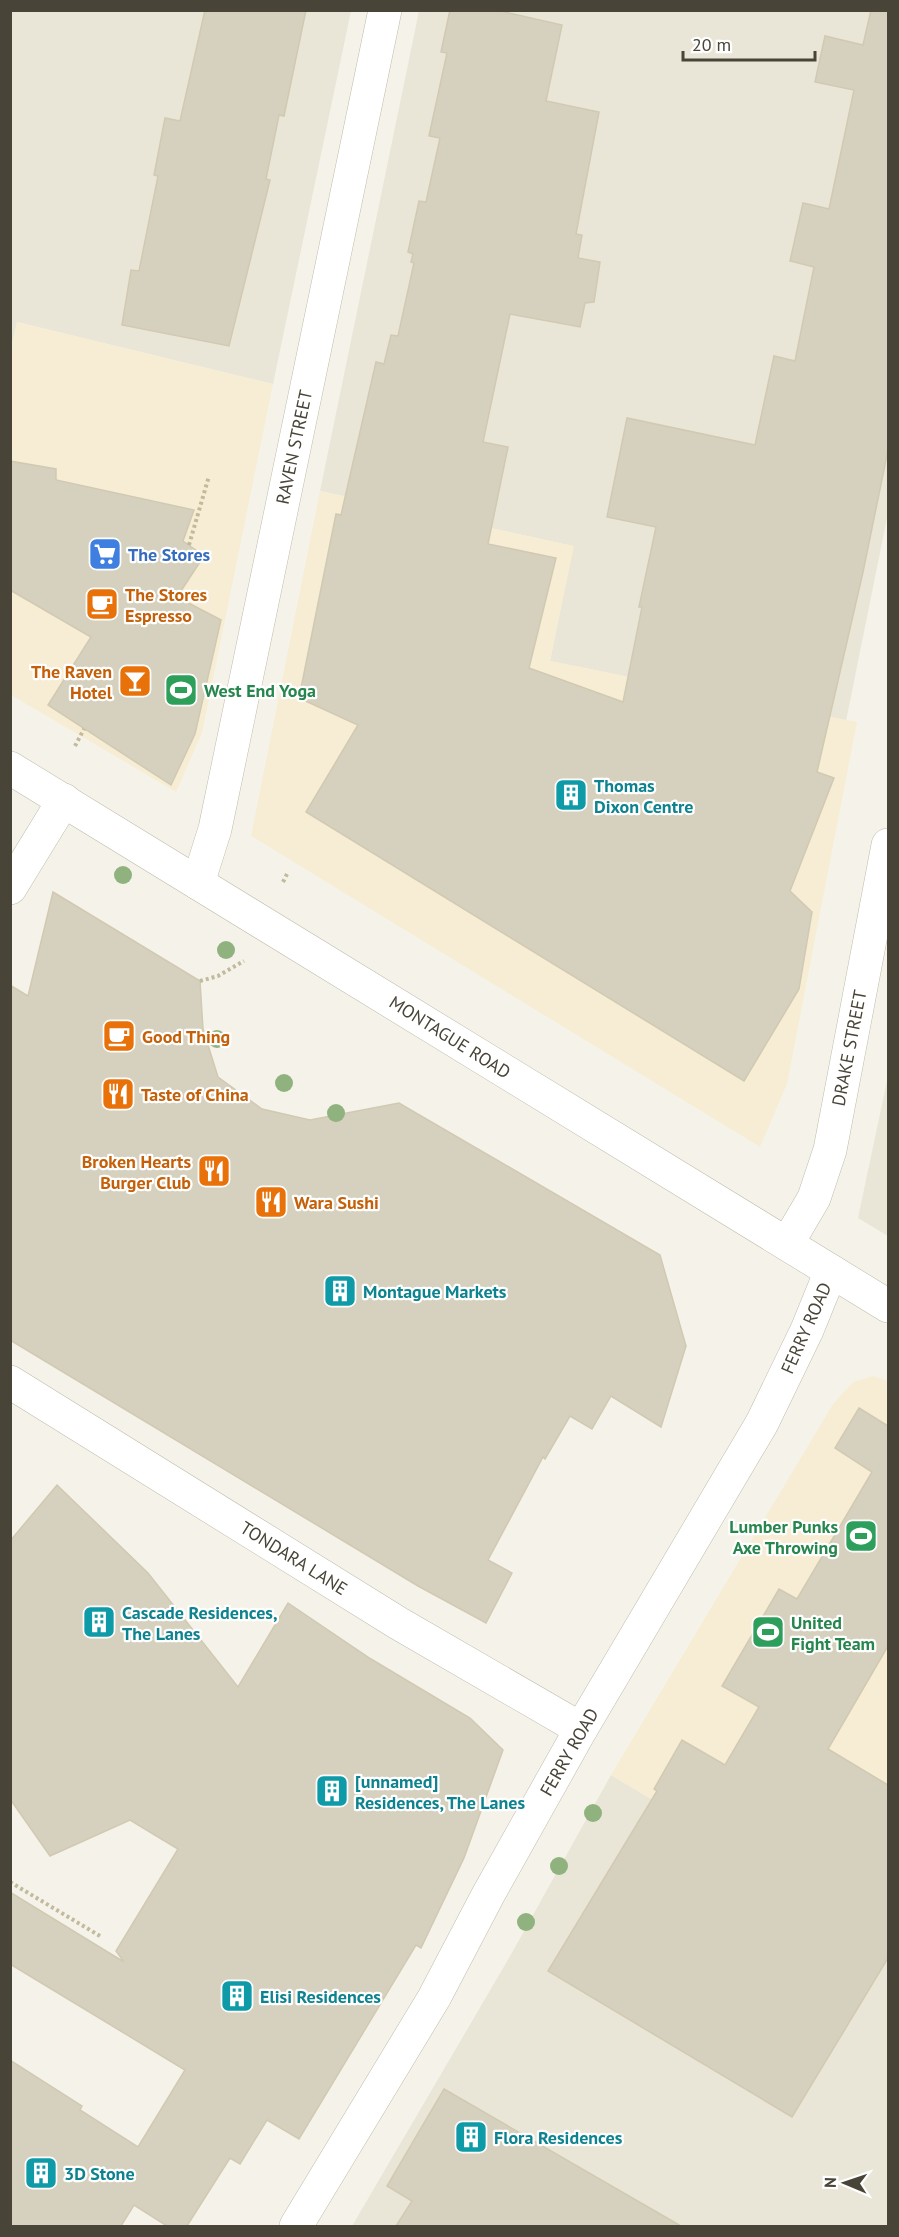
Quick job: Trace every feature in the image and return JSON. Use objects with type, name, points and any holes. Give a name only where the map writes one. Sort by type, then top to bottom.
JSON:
[{"type":"street","name":"RAVEN STREET","points":[[198,882],[215,830],[385,10]]},
{"type":"street","name":"MONTAGUE ROAD","points":[[10,768],[888,1306]]},
{"type":"street","points":[[10,888],[64,800]]},
{"type":"street","name":"DRAKE STREET","points":[[787,1244],[814,1198],[830,1150],[888,845]]},
{"type":"street","name":"FERRY ROAD","points":[[296,2226],[434,1998],[488,1895],[581,1729],[762,1423],[807,1330],[831,1271]]},
{"type":"street","name":"TONDARA LANE","points":[[10,1382],[398,1623],[581,1729]]},
{"type":"path","points":[[189,545],[209,476]]},
{"type":"path","points":[[75,746],[84,729]]},
{"type":"path","points":[[283,882],[287,874]]},
{"type":"path","points":[[200,981],[218,976],[244,961]]},
{"type":"path","points":[[10,1882],[100,1936]]},
{"type":"shaded area","points":[[11,11],[351,11],[273,384],[17,322],[11,350]]},
{"type":"shaded area","points":[[419,11],[888,11],[888,513],[846,721],[550,661],[573,546],[320,491]]},
{"type":"shaded area","points":[[17,322],[273,384],[202,733],[176,792],[11,695],[10,350]]},
{"type":"shaded area","name":"Thomas Dixon Centre","points":[[320,491],[574,546],[550,661],[857,722],[787,1084],[760,1147],[251,836]]},
{"type":"shaded area","points":[[888,1076],[888,1236],[858,1218]]},
{"type":"shaded area","points":[[873,1376],[888,1381],[888,1940],[611,1775],[833,1404],[853,1382]]},
{"type":"shaded area","points":[[611,1775],[888,1940],[888,2226],[352,2226],[509,1958]]},
{"type":"building","points":[[205,10],[306,10],[284,116],[279,115],[266,179],[270,180],[229,346],[122,325],[131,270],[139,271],[158,176],[154,175],[165,118],[180,121]]},
{"type":"building","points":[[450,10],[496,10],[562,25],[546,101],[599,112],[576,234],[582,235],[578,258],[600,262],[594,302],[585,303],[580,327],[510,314],[483,442],[508,447],[488,544],[556,558],[529,668],[623,702],[642,607],[639,607],[656,527],[607,517],[627,418],[755,445],[774,356],[795,361],[814,267],[790,261],[803,203],[829,209],[854,90],[815,82],[825,36],[863,45],[871,10],[888,10],[888,450],[863,572],[817,772],[834,778],[790,891],[812,912],[799,989],[744,1081],[306,812],[358,725],[299,698],[336,514],[341,515],[376,362],[384,364],[391,335],[398,336],[414,263],[411,262],[413,254],[408,252],[419,201],[426,202],[440,138],[429,136],[447,53],[441,52]]},
{"type":"building","points":[[10,461],[56,469],[56,480],[194,510],[183,541],[204,556],[177,597],[221,620],[195,734],[171,785],[48,705],[91,637],[10,590]]},
{"type":"building","name":"Montague Markets","points":[[53,892],[200,981],[203,1029],[218,1077],[262,1109],[310,1120],[399,1103],[660,1255],[686,1346],[661,1427],[611,1396],[592,1429],[570,1416],[545,1459],[543,1457],[488,1560],[512,1573],[486,1623],[418,1586],[10,1340],[10,985],[28,996]]},
{"type":"building","points":[[859,1408],[888,1426],[888,1646],[828,1749],[888,1785],[888,1958],[792,2117],[548,1971],[657,1791],[654,1789],[682,1740],[725,1765],[759,1707],[722,1686],[779,1589],[797,1599],[872,1472],[835,1448]]},
{"type":"building","points":[[57,1485],[148,1573],[238,1687],[288,1603],[371,1659],[470,1718],[503,1750],[464,1858],[421,1948],[416,1945],[299,2139],[267,2120],[240,2164],[230,2158],[187,2226],[167,2226],[134,2205],[121,2226],[10,2226],[10,2060],[82,2106],[80,2110],[138,2147],[185,2070],[10,1964],[10,1892],[124,1962],[116,1951],[178,1849],[130,1820],[50,1856],[10,1799],[10,1541]]},
{"type":"building","name":"Flora Residences","points":[[444,2089],[681,2226],[396,2226],[412,2201],[387,2186]]},
{"type":"place","name":"The Stores","points":[[105,554]]},
{"type":"place","name":"The Stores Espresso","points":[[102,604]]},
{"type":"place","name":"The Raven Hotel","points":[[135,681]]},
{"type":"place","name":"West End Yoga","points":[[181,690]]},
{"type":"place","name":"Thomas Dixon Centre","points":[[571,795]]},
{"type":"place","name":"Good Thing","points":[[119,1036]]},
{"type":"place","name":"Taste of China","points":[[118,1094]]},
{"type":"place","name":"Broken Hearts Burger Club","points":[[214,1171]]},
{"type":"place","name":"Wara Sushi","points":[[271,1202]]},
{"type":"place","name":"Montague Markets","points":[[340,1291]]},
{"type":"place","name":"Lumber Punks Axe Throwing","points":[[861,1536]]},
{"type":"place","name":"Cascade Residences, The Lanes","points":[[99,1622]]},
{"type":"place","name":"United Fight Team","points":[[768,1632]]},
{"type":"place","name":"[unnamed] Residences, The Lanes","points":[[332,1791]]},
{"type":"place","name":"Elisi Residences","points":[[237,1996]]},
{"type":"place","name":"Flora Residences","points":[[471,2137]]},
{"type":"place","name":"3D Stone","points":[[41,2173]]}]
